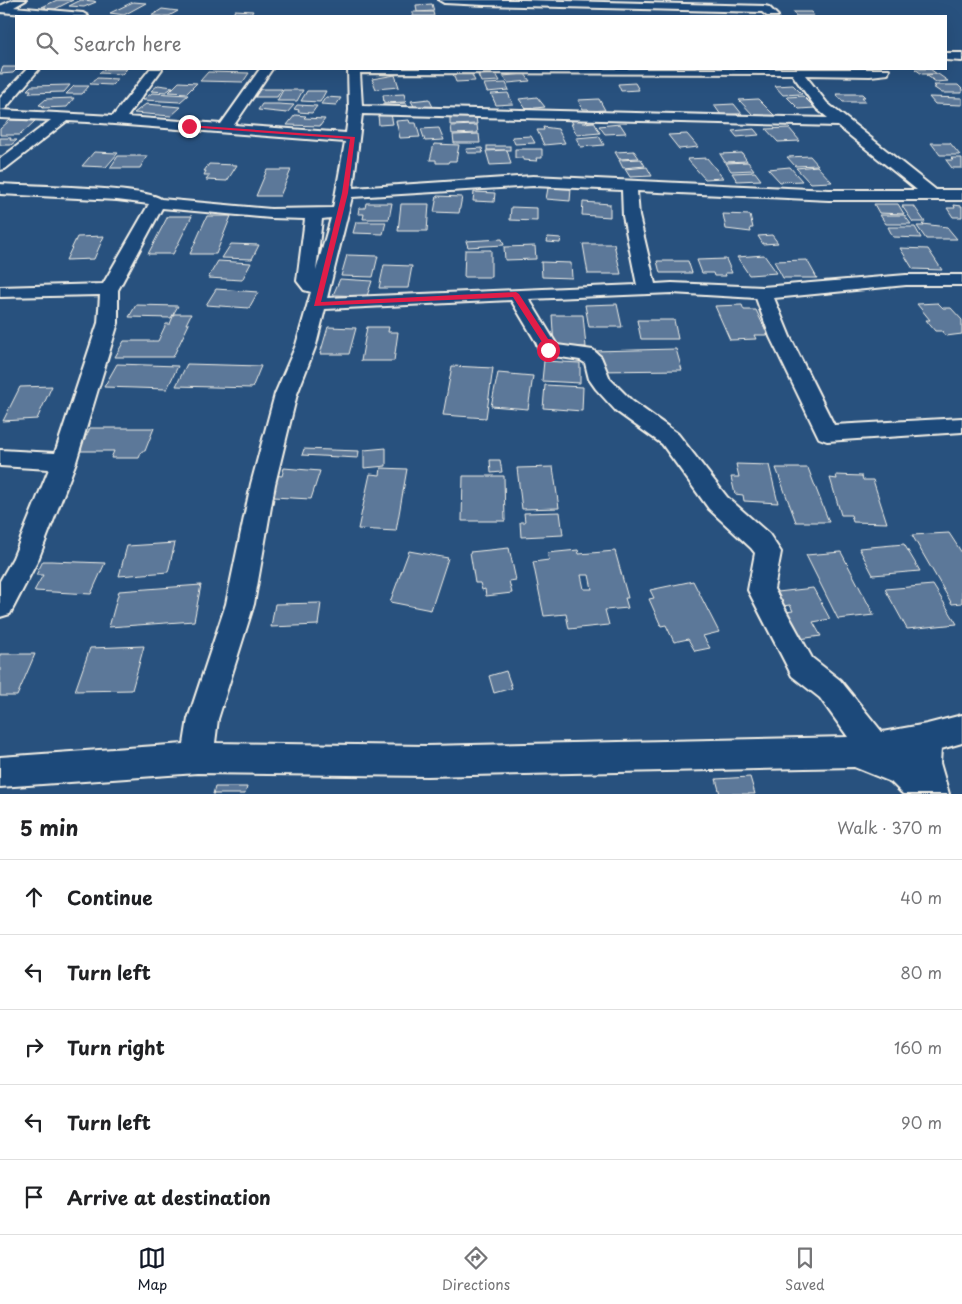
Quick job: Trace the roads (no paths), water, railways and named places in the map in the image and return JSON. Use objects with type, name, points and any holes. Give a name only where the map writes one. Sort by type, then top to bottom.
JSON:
[{"type":"street","points":[[0,8],[21,0]]},
{"type":"street","points":[[444,0],[630,7],[685,6],[765,9],[771,15]]},
{"type":"street","points":[[0,8],[74,15]]},
{"type":"street","points":[[947,57],[962,57]]},
{"type":"street","points":[[0,106],[32,70]]},
{"type":"street","points":[[118,119],[155,70]]},
{"type":"street","points":[[224,129],[265,70]]},
{"type":"street","points":[[196,758],[203,719],[240,604],[263,484],[286,394],[306,345],[343,202],[356,110],[354,70]]},
{"type":"street","points":[[712,70],[870,72],[884,70]]},
{"type":"street","points":[[800,72],[798,74],[822,106],[932,195]]},
{"type":"street","points":[[356,110],[733,121],[842,122]]},
{"type":"street","points":[[0,114],[118,119],[353,138]]},
{"type":"street","points":[[0,166],[64,116]]},
{"type":"street","points":[[0,189],[117,195],[154,200],[157,204],[188,204],[255,213],[314,216],[343,202],[533,181],[828,195],[962,195]]},
{"type":"street","points":[[629,186],[631,216],[647,290]]},
{"type":"street","points":[[0,606],[25,560],[64,462],[108,324],[109,290],[157,204]]},
{"type":"street","points":[[314,216],[306,281],[319,296],[516,294],[672,288],[763,293],[906,280],[962,280]]},
{"type":"street","points":[[0,292],[109,290]]},
{"type":"street","points":[[763,293],[780,337],[827,433],[962,425]]},
{"type":"street","points":[[516,294],[546,342],[548,350],[590,356],[594,361],[599,379],[603,384],[624,406],[670,439],[718,503],[760,541],[768,552],[761,590],[802,667],[830,689],[864,750],[902,772],[925,794]]},
{"type":"street","points":[[0,458],[64,462]]},
{"type":"street","points":[[0,772],[196,758],[427,761],[864,750],[927,739],[962,730]]},
{"type":"street","points":[[927,739],[924,763],[933,794]]}]
